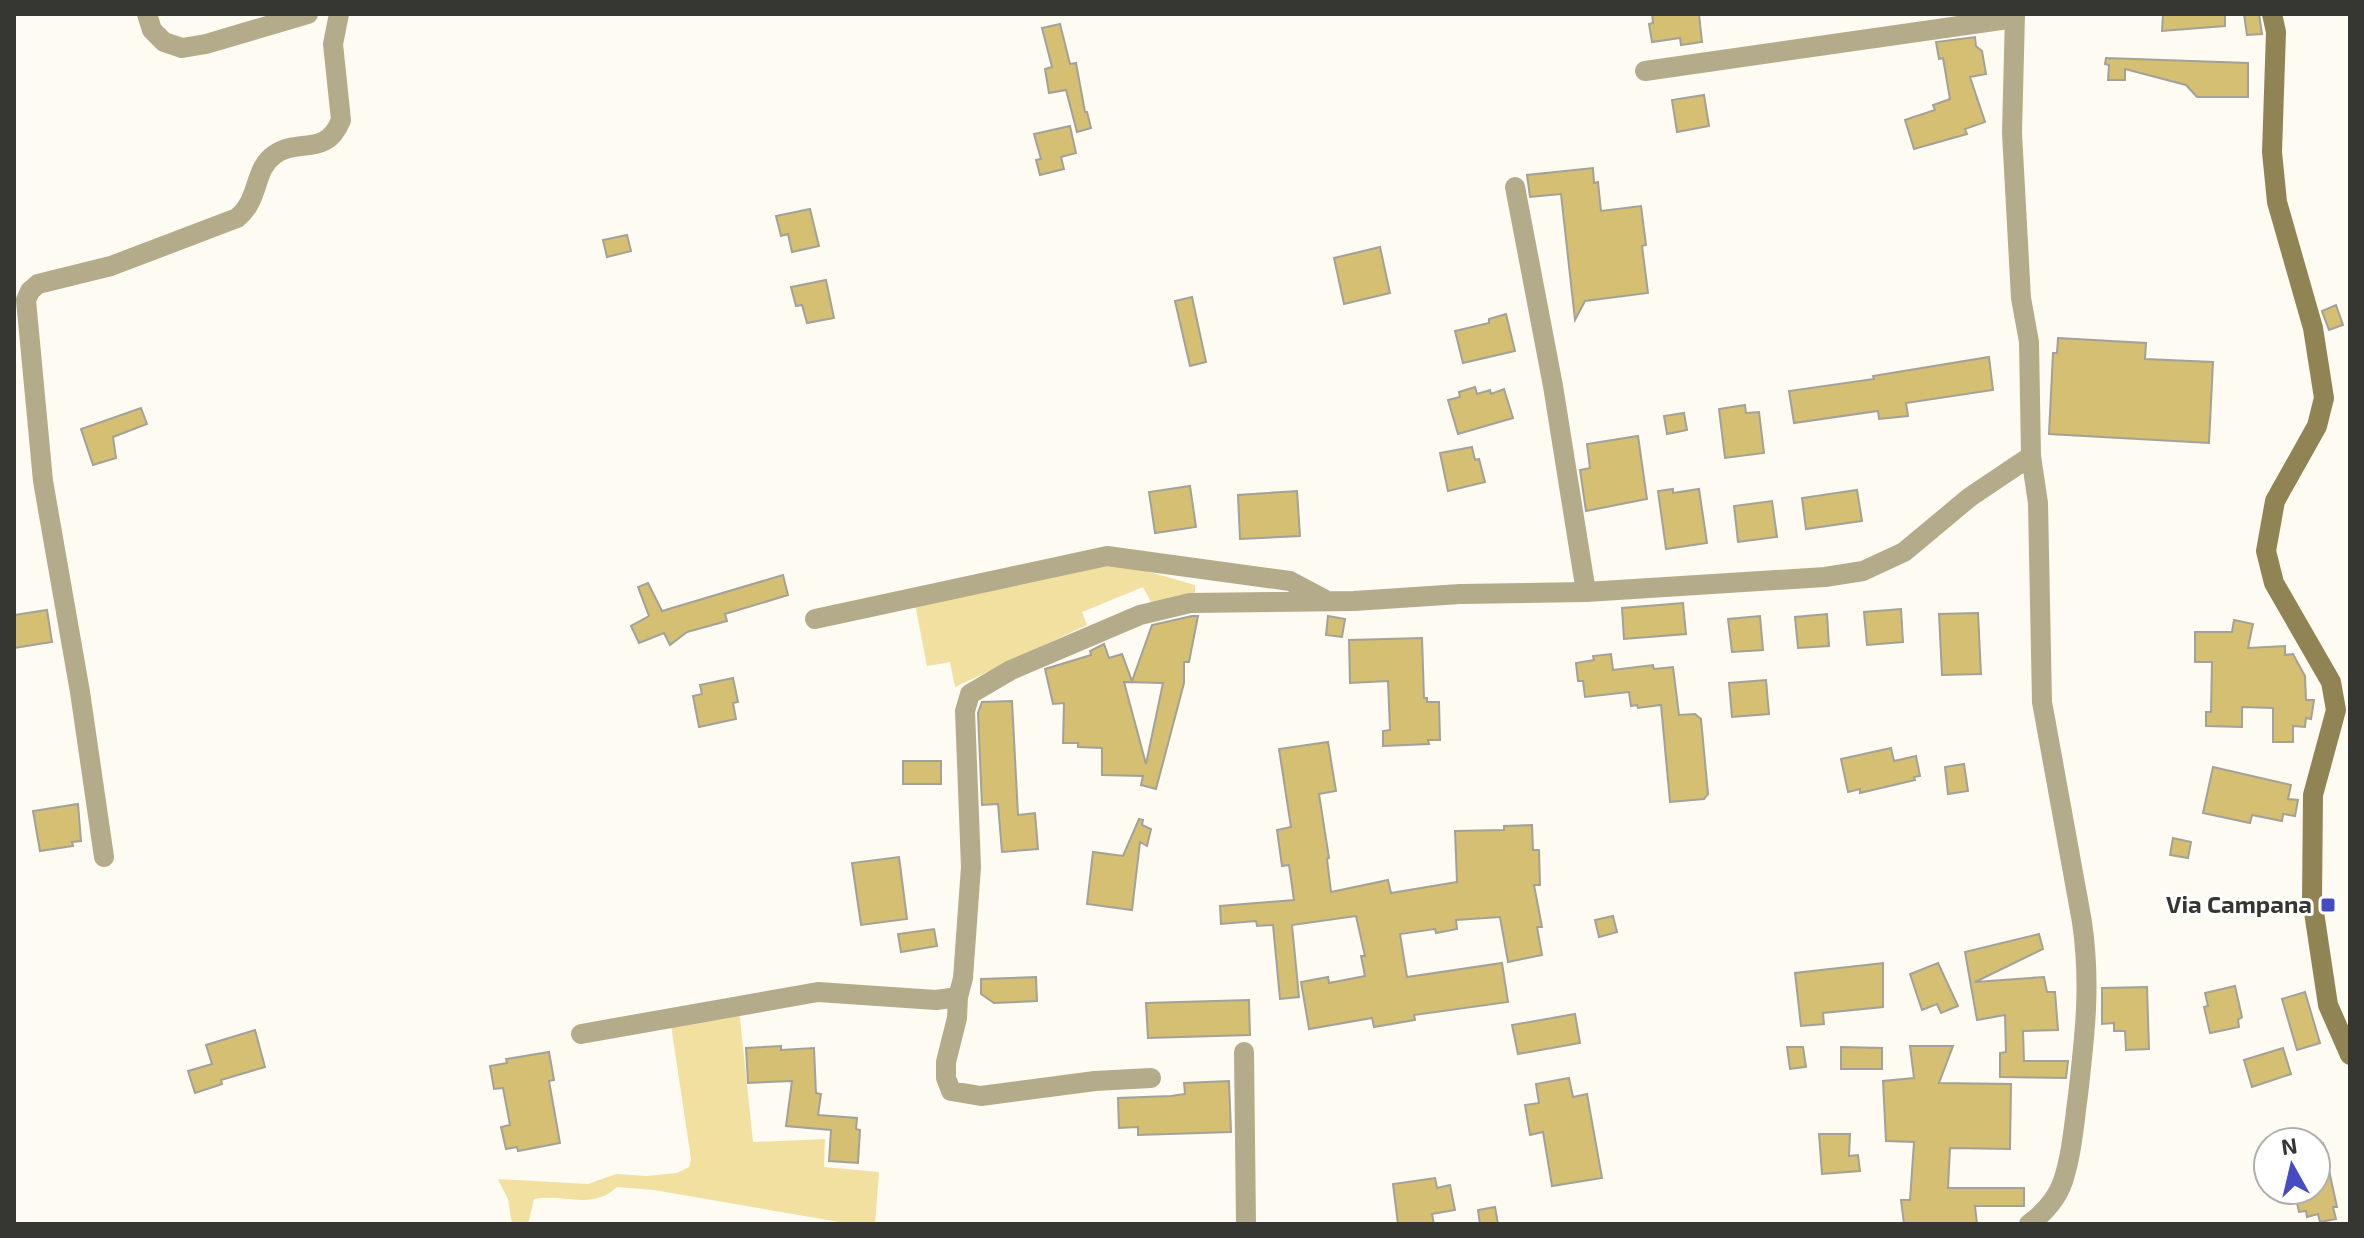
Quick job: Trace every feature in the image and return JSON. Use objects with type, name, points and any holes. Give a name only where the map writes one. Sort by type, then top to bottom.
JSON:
[{"type":"main road","points":[[2272,14],[2276,32],[2272,152],[2277,202],[2313,328],[2324,398],[2317,426],[2275,501],[2266,551],[2274,583],[2331,682],[2336,710],[2313,795],[2312,899],[2328,1005],[2350,1055]]},
{"type":"street","points":[[147,14],[152,30],[164,42],[182,48],[308,14]]},
{"type":"street","points":[[104,857],[80,692],[43,481],[26,300],[38,284],[111,266],[237,218],[247,210],[261,171],[275,154],[328,140],[341,120],[333,44],[339,14]]},
{"type":"street","points":[[1645,71],[2015,16],[2012,133],[2021,298],[2029,342],[2031,456],[2038,503],[2042,702],[2087,955],[2088,1008],[2072,1141],[2063,1181],[2054,1200],[2029,1224]]},
{"type":"street","points":[[1515,187],[1553,386],[1586,592]]},
{"type":"street","points":[[1151,1078],[1095,1081],[981,1096],[951,1091],[946,1078],[946,1062],[963,978],[971,867],[965,711],[970,694],[1011,670],[1140,615],[1190,603],[1586,592],[1811,578],[1863,571],[1904,552],[1970,497],[2031,456]]},
{"type":"street","points":[[815,619],[1107,556],[1290,581],[1328,601]]},
{"type":"street","points":[[581,1034],[818,992],[936,1000],[958,997]]},
{"type":"street","points":[[1244,1052],[1246,1224]]},
{"type":"shaded area","points":[[1114,565],[1195,585],[1195,594],[1151,602],[1143,587],[1082,612],[1087,625],[955,687],[950,662],[927,666],[915,604],[1060,573]]},
{"type":"shaded area","points":[[739,1009],[753,1142],[825,1139],[824,1167],[879,1172],[875,1224],[851,1224],[654,1190],[617,1187],[598,1198],[587,1200],[534,1199],[528,1224],[512,1224],[508,1199],[498,1179],[588,1184],[616,1174],[646,1176],[677,1173],[689,1167],[691,1159],[671,1025]]},
{"type":"building","points":[[1652,14],[1699,14],[1702,42],[1681,45],[1680,38],[1652,42],[1649,24],[1653,23]]},
{"type":"building","points":[[2163,14],[2225,14],[2225,26],[2162,31]]},
{"type":"building","points":[[2244,14],[2259,14],[2262,34],[2247,35]]},
{"type":"building","points":[[1060,24],[1070,64],[1076,63],[1091,128],[1077,132],[1066,90],[1049,93],[1045,69],[1052,67],[1042,28]]},
{"type":"building","points":[[1975,37],[1976,46],[1982,51],[1986,74],[1970,77],[1985,122],[1965,129],[1967,134],[1914,149],[1905,120],[1935,110],[1933,105],[1950,99],[1943,58],[1939,59],[1936,42]]},
{"type":"building","points":[[2106,58],[2248,63],[2248,97],[2197,97],[2186,85],[2125,69],[2125,80],[2108,80]]},
{"type":"building","points":[[1704,95],[1709,126],[1677,132],[1672,100]]},
{"type":"building","points":[[1070,126],[1076,153],[1061,157],[1064,169],[1040,175],[1036,160],[1041,159],[1034,134]]},
{"type":"building","points":[[1593,168],[1601,211],[1641,206],[1648,293],[1585,301],[1575,320],[1561,194],[1530,197],[1527,175]]},
{"type":"building","points":[[810,209],[819,246],[792,252],[788,234],[781,236],[776,216]]},
{"type":"building","points":[[627,235],[631,251],[607,257],[603,240]]},
{"type":"building","points":[[1380,247],[1390,293],[1344,304],[1334,258]]},
{"type":"building","points":[[826,280],[834,318],[807,323],[802,305],[796,306],[791,287]]},
{"type":"building","points":[[1192,297],[1206,362],[1190,366],[1175,301]]},
{"type":"building","points":[[2336,305],[2343,325],[2329,330],[2322,311]]},
{"type":"building","points":[[1506,314],[1515,351],[1463,363],[1455,331],[1489,323],[1489,319]]},
{"type":"building","points":[[2058,338],[2146,343],[2145,359],[2213,362],[2209,443],[2049,434],[2053,353],[2057,353]]},
{"type":"building","points":[[1989,357],[1993,390],[1906,403],[1908,416],[1879,419],[1878,411],[1794,423],[1789,391],[1874,379],[1873,376]]},
{"type":"building","points":[[1475,387],[1477,394],[1490,390],[1491,394],[1504,389],[1513,418],[1458,434],[1448,400],[1460,397],[1459,392]]},
{"type":"building","points":[[1745,405],[1746,413],[1759,412],[1764,453],[1725,458],[1719,409]]},
{"type":"building","points":[[141,408],[147,424],[113,437],[116,458],[93,465],[81,429]]},
{"type":"building","points":[[1684,413],[1687,430],[1667,434],[1664,416]]},
{"type":"building","points":[[1638,436],[1647,499],[1586,511],[1580,470],[1590,468],[1587,444]]},
{"type":"building","points":[[1472,447],[1485,482],[1448,491],[1440,453]]},
{"type":"building","points":[[1190,486],[1196,527],[1155,533],[1149,492]]},
{"type":"building","points":[[1673,489],[1673,493],[1699,489],[1707,543],[1666,549],[1658,491]]},
{"type":"building","points":[[1857,490],[1862,521],[1806,529],[1802,498]]},
{"type":"building","points":[[1297,491],[1300,536],[1240,539],[1238,495]]},
{"type":"building","points":[[1772,501],[1777,537],[1738,542],[1734,506]]},
{"type":"building","points":[[783,575],[788,595],[725,614],[727,621],[687,632],[670,645],[664,633],[639,643],[631,626],[649,616],[638,587],[648,583],[662,611]]},
{"type":"building","points":[[1683,603],[1686,634],[1624,639],[1622,608]]},
{"type":"building","points":[[1901,609],[1903,642],[1867,645],[1864,612]]},
{"type":"building","points":[[47,610],[52,642],[14,648],[14,615]]},
{"type":"building","points":[[1978,613],[1981,674],[1942,675],[1939,614]]},
{"type":"building","points":[[1827,614],[1829,646],[1798,648],[1795,617]]},
{"type":"building","points":[[1198,616],[1189,662],[1184,662],[1184,683],[1156,789],[1141,785],[1143,776],[1102,775],[1102,748],[1063,743],[1064,703],[1053,704],[1045,669],[1091,655],[1090,651],[1104,644],[1109,658],[1122,654],[1132,681],[1152,625]],"holes":[[[1124,682],[1163,683],[1146,764]]]},
{"type":"building","points":[[1328,616],[1345,619],[1342,637],[1326,635]]},
{"type":"building","points":[[1760,616],[1763,650],[1732,652],[1728,619]]},
{"type":"building","points":[[2234,620],[2253,624],[2248,648],[2285,646],[2285,655],[2293,654],[2305,676],[2306,700],[2314,700],[2311,719],[2306,718],[2305,727],[2293,726],[2293,742],[2273,742],[2273,708],[2242,707],[2242,727],[2206,726],[2206,712],[2211,712],[2212,662],[2195,662],[2195,632],[2232,632]]},
{"type":"building","points":[[1422,638],[1424,698],[1427,702],[1439,702],[1440,740],[1428,740],[1429,744],[1383,746],[1383,731],[1390,730],[1388,681],[1350,683],[1349,640]]},
{"type":"building","points":[[1611,654],[1613,670],[1653,665],[1654,669],[1673,667],[1679,715],[1695,714],[1701,719],[1708,794],[1704,799],[1670,802],[1661,705],[1631,706],[1629,692],[1585,697],[1583,681],[1578,681],[1576,663],[1594,660],[1593,656]]},
{"type":"building","points":[[733,678],[738,702],[733,703],[736,719],[699,727],[693,696],[702,694],[700,685]]},
{"type":"building","points":[[1766,680],[1769,714],[1732,717],[1729,683]]},
{"type":"building","points":[[1012,701],[1018,815],[1035,813],[1038,849],[1002,852],[998,804],[982,805],[978,713],[982,702]]},
{"type":"building","points":[[1328,742],[1336,791],[1319,794],[1331,892],[1388,880],[1391,893],[1457,882],[1455,831],[1504,830],[1504,826],[1532,825],[1533,850],[1539,850],[1540,885],[1534,885],[1542,927],[1537,927],[1542,955],[1508,962],[1500,917],[1456,920],[1457,929],[1436,933],[1435,929],[1400,934],[1407,977],[1502,963],[1508,1002],[1414,1015],[1415,1020],[1374,1027],[1372,1018],[1309,1029],[1301,982],[1328,977],[1329,983],[1365,976],[1361,956],[1365,956],[1356,916],[1292,925],[1299,997],[1280,999],[1273,925],[1257,926],[1256,921],[1221,924],[1220,906],[1294,900],[1289,865],[1282,866],[1277,830],[1291,827],[1279,749]]},
{"type":"building","points":[[1891,748],[1894,761],[1916,756],[1920,776],[1914,777],[1915,780],[1860,793],[1860,789],[1848,792],[1841,759]]},
{"type":"building","points":[[903,761],[941,761],[941,784],[903,784]]},
{"type":"building","points":[[1964,764],[1968,791],[1948,794],[1945,767]]},
{"type":"building","points":[[2213,767],[2291,785],[2288,799],[2298,800],[2295,816],[2283,814],[2282,821],[2252,815],[2250,823],[2203,813]]},
{"type":"building","points":[[78,804],[81,841],[72,842],[73,846],[40,851],[33,811]]},
{"type":"building","points":[[1139,819],[1143,820],[1142,825],[1151,829],[1147,846],[1140,842],[1132,910],[1087,904],[1093,852],[1123,856]]},
{"type":"building","points":[[2173,838],[2191,842],[2188,858],[2170,855]]},
{"type":"building","points":[[899,857],[907,919],[861,925],[852,863]]},
{"type":"building","points":[[1613,916],[1617,932],[1599,937],[1595,920]]},
{"type":"building","points":[[934,929],[937,946],[901,952],[898,934]]},
{"type":"building","points":[[2039,934],[2043,949],[1975,982],[2044,977],[2047,992],[2055,992],[2058,1030],[2023,1031],[2024,1061],[2068,1061],[2066,1078],[2000,1077],[2000,1053],[2006,1052],[2005,1015],[1977,1020],[1965,952]]},
{"type":"building","points":[[1883,963],[1883,1007],[1823,1013],[1824,1024],[1801,1026],[1795,973]]},
{"type":"building","points":[[1938,963],[1958,1006],[1941,1013],[1937,1004],[1922,1010],[1910,974]]},
{"type":"building","points":[[1036,977],[1037,1001],[994,1003],[981,994],[981,979]]},
{"type":"building","points":[[2235,986],[2242,1017],[2238,1020],[2239,1027],[2210,1033],[2204,1007],[2208,1006],[2205,993]]},
{"type":"building","points":[[2147,987],[2149,1049],[2126,1050],[2125,1031],[2114,1031],[2114,1023],[2102,1024],[2102,988]]},
{"type":"building","points":[[2305,992],[2320,1043],[2297,1050],[2282,999]]},
{"type":"building","points":[[1249,1000],[1250,1035],[1148,1038],[1146,1003]]},
{"type":"building","points":[[1575,1014],[1580,1043],[1518,1054],[1512,1025]]},
{"type":"building","points":[[255,1030],[265,1067],[221,1080],[222,1084],[195,1093],[188,1071],[212,1064],[206,1045]]},
{"type":"building","points":[[781,1046],[781,1050],[814,1048],[816,1093],[821,1094],[818,1115],[857,1118],[856,1129],[860,1130],[858,1163],[829,1161],[831,1130],[786,1126],[792,1081],[748,1083],[746,1048]]},
{"type":"building","points":[[1910,1046],[1953,1046],[1939,1083],[2011,1084],[2010,1149],[1950,1148],[1948,1188],[2024,1188],[2024,1206],[1975,1206],[1977,1224],[1904,1224],[1901,1200],[1910,1200],[1914,1142],[1886,1141],[1883,1081],[1914,1078]]},
{"type":"building","points":[[1787,1047],[1803,1047],[1806,1067],[1790,1069]]},
{"type":"building","points":[[1841,1047],[1882,1048],[1882,1069],[1841,1069]]},
{"type":"building","points":[[2283,1048],[2291,1074],[2252,1087],[2244,1060]]},
{"type":"building","points":[[549,1052],[554,1080],[549,1081],[560,1143],[518,1151],[517,1147],[506,1149],[501,1127],[510,1125],[503,1088],[494,1089],[490,1066],[507,1063],[506,1059]]},
{"type":"building","points":[[1569,1078],[1573,1097],[1587,1094],[1602,1178],[1552,1186],[1543,1132],[1530,1135],[1525,1105],[1539,1103],[1536,1084]]},
{"type":"building","points":[[1229,1081],[1231,1132],[1138,1135],[1138,1127],[1119,1128],[1118,1098],[1185,1094],[1184,1083]]},
{"type":"building","points":[[1819,1134],[1850,1134],[1849,1156],[1858,1155],[1860,1171],[1822,1174]]},
{"type":"building","points":[[1435,1178],[1437,1188],[1450,1185],[1455,1210],[1432,1214],[1434,1224],[1398,1224],[1393,1184]]},
{"type":"building","points":[[2332,1184],[2336,1219],[2320,1222],[2318,1214],[2307,1217],[2306,1211],[2299,1212],[2298,1206],[2332,1206]]},
{"type":"building","points":[[1495,1207],[1498,1224],[1480,1224],[1478,1210]]},
{"type":"place","name":"Via Campana","points":[[2328,905]]}]
